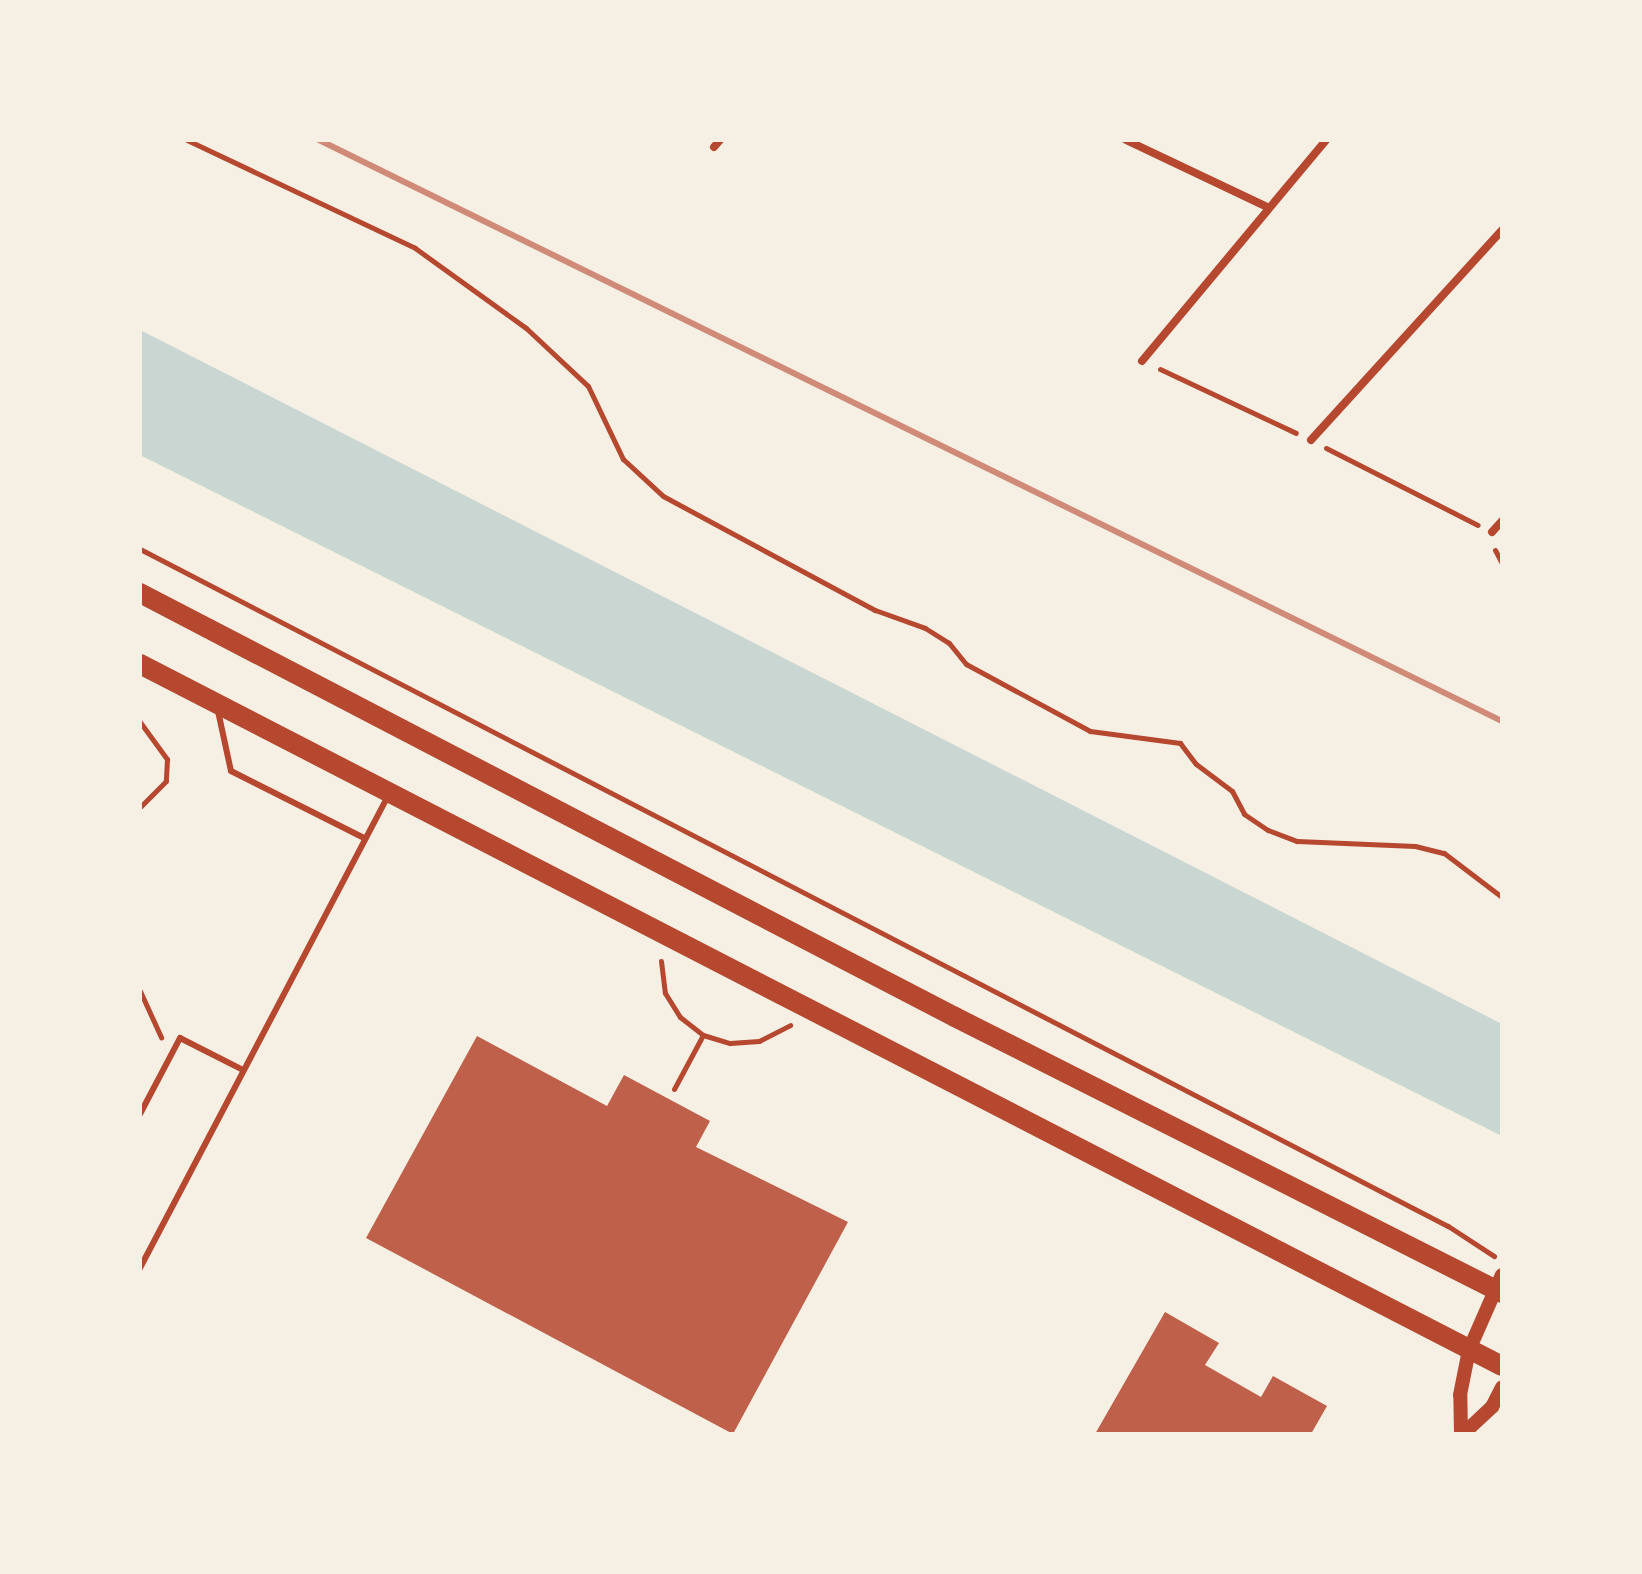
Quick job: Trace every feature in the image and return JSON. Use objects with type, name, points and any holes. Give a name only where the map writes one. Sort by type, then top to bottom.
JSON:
[{"type":"main road","points":[[140,593],[955,1017],[1500,1286]]},
{"type":"main road","points":[[140,664],[1502,1366]]},
{"type":"street","points":[[1126,140],[1267,207]]},
{"type":"street","points":[[1142,361],[1267,207],[1326,140]]},
{"type":"street","points":[[1311,440],[1502,230]]},
{"type":"street","points":[[1492,532],[1502,521]]},
{"type":"street","points":[[1462,1434],[1460,1395],[1469,1350],[1500,1286]]},
{"type":"street","points":[[1462,1434],[1492,1407],[1502,1387]]},
{"type":"lane","points":[[216,703],[231,771],[364,838]]},
{"type":"lane","points":[[140,1268],[389,795]]},
{"type":"lane","points":[[140,1114],[180,1038],[243,1070]]},
{"type":"path","points":[[187,140],[415,248],[526,328],[588,386],[623,459],[663,496],[875,610],[925,628],[949,643],[966,664],[1067,720],[1121,738],[1180,743],[1196,764],[1232,791],[1244,814],[1268,830],[1297,841],[1415,846],[1444,853],[1502,897]]},
{"type":"path","points":[[1142,361],[1311,440],[1492,532],[1502,563]]},
{"type":"path","points":[[140,549],[1448,1226],[1502,1261]]},
{"type":"path","points":[[140,722],[167,759],[166,781],[140,807]]},
{"type":"path","points":[[665,937],[660,965],[665,993],[680,1017],[703,1035],[730,1043],[759,1041],[785,1029],[805,1009]]},
{"type":"path","points":[[140,991],[169,1057]]},
{"type":"path","points":[[674,1089],[703,1035]]},
{"type":"shaded area","points":[[140,330],[1502,1024],[1502,1136],[140,455]]},
{"type":"building","points":[[477,1036],[607,1106],[624,1075],[710,1121],[696,1147],[848,1222],[733,1434],[366,1238]]},
{"type":"building","points":[[1165,1312],[1219,1343],[1205,1365],[1261,1397],[1273,1376],[1327,1406],[1311,1434],[1095,1434]]},
{"type":"railway","points":[[319,140],[1502,721]]}]
